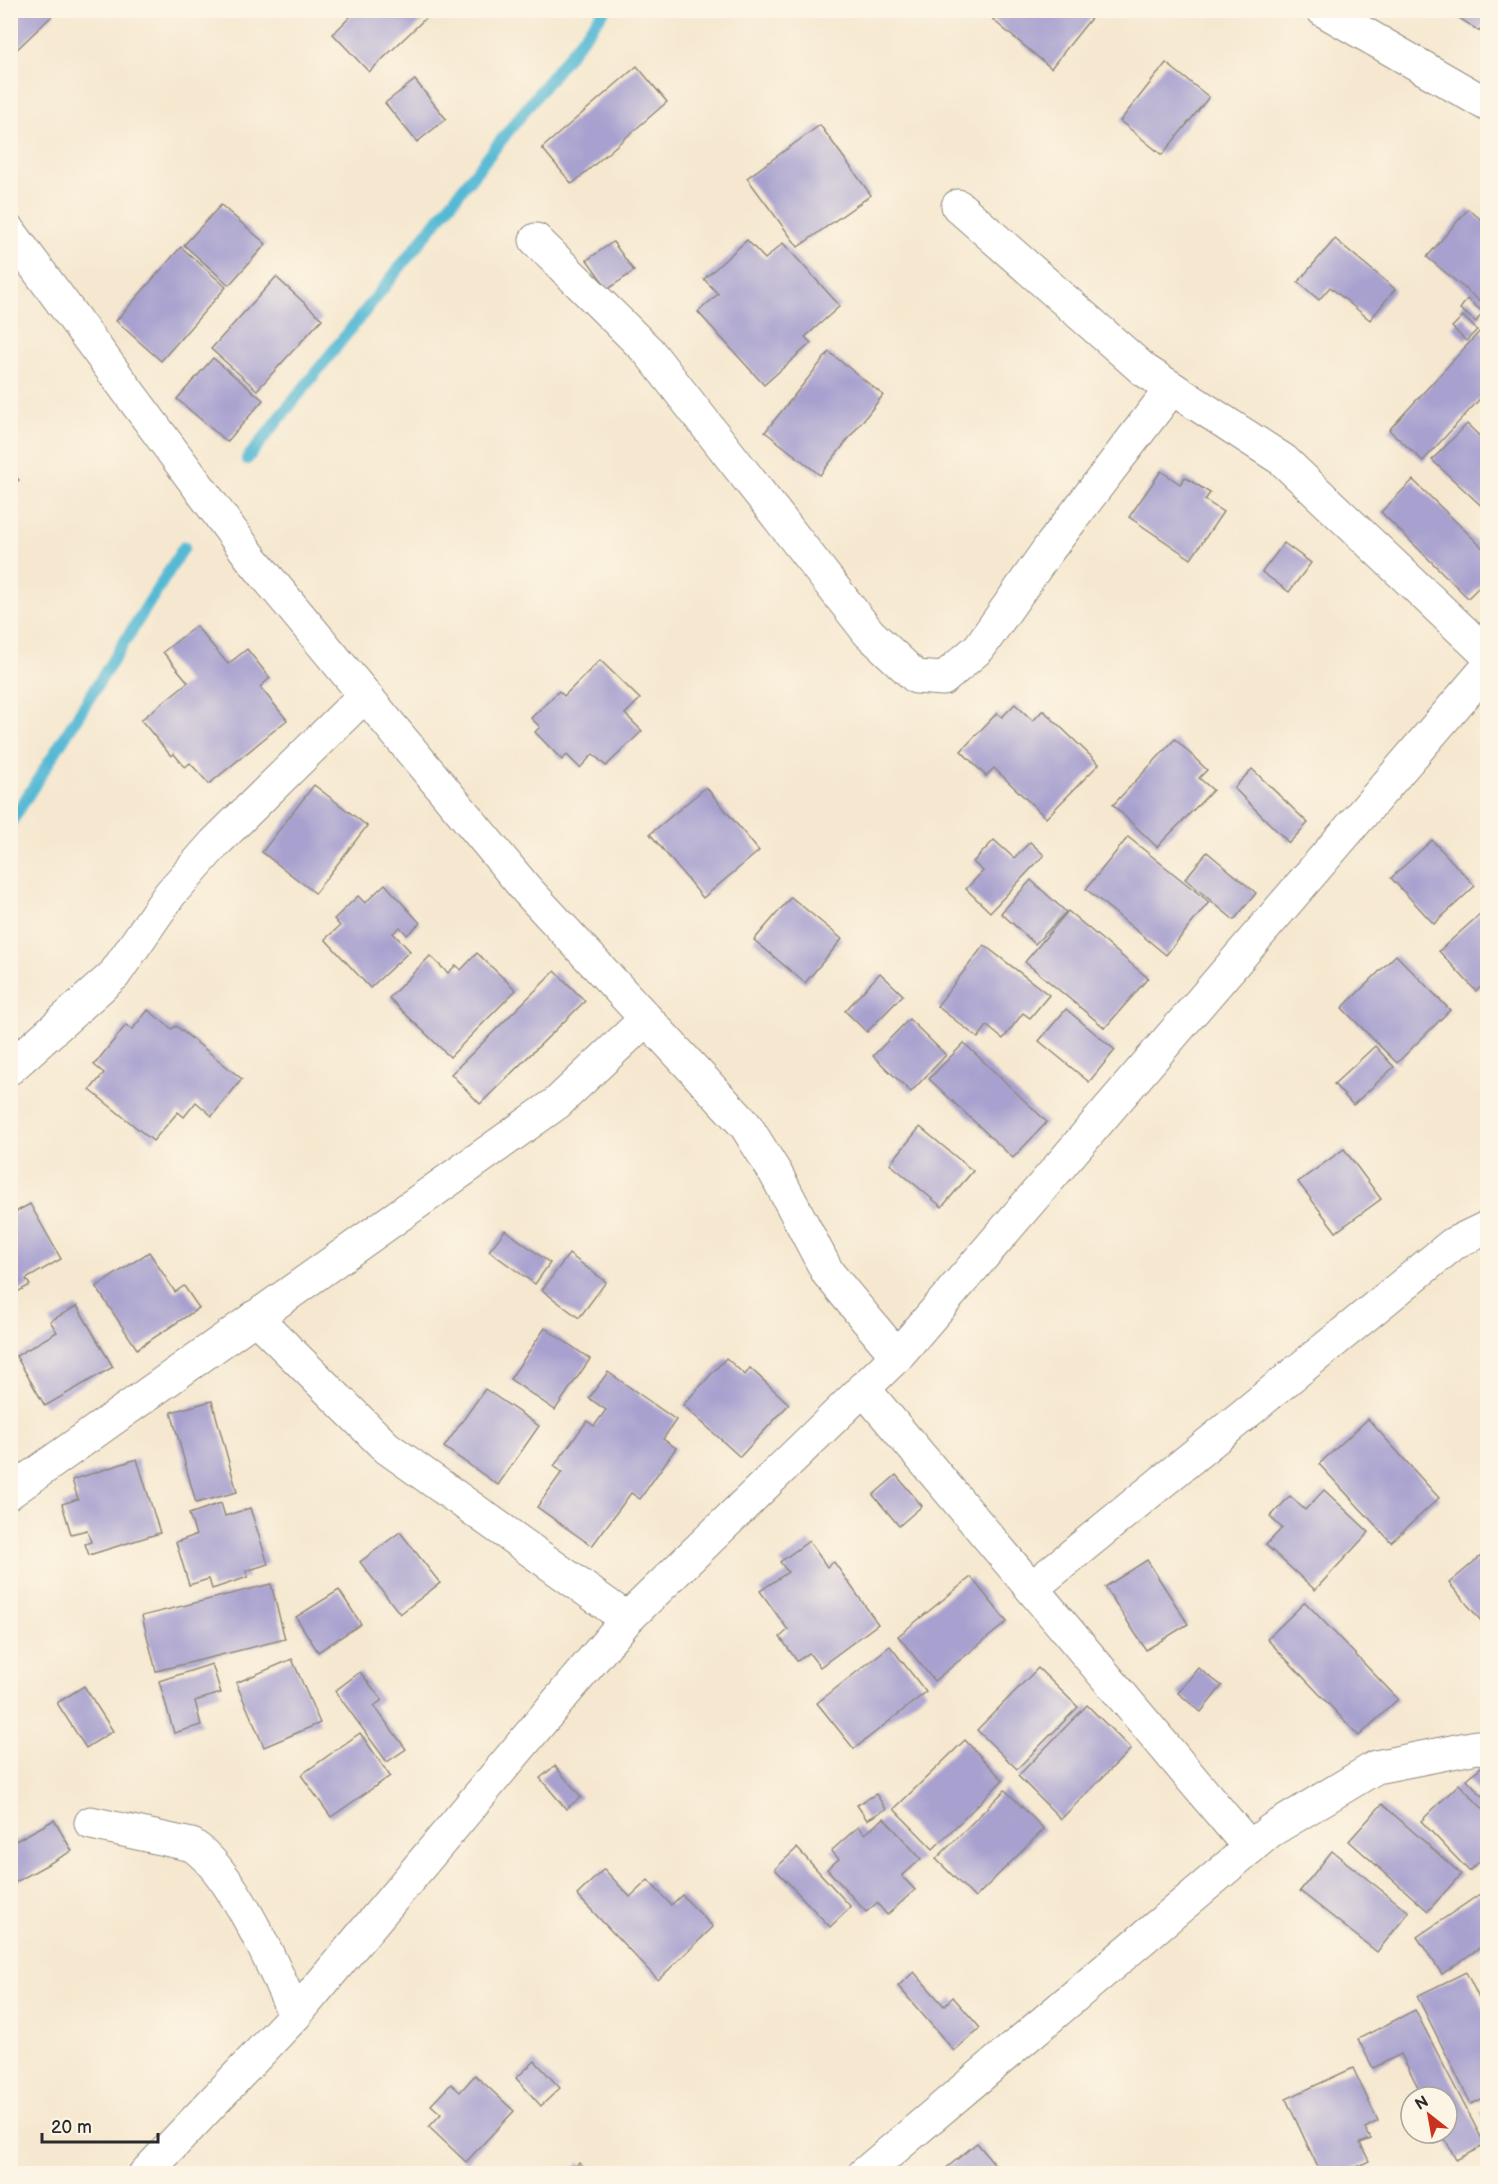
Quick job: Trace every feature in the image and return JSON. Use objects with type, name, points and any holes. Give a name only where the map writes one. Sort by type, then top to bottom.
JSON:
[{"type":"street","points":[[1323,10],[1488,105]]},
{"type":"street","points":[[958,206],[1144,370],[1283,460],[1488,655]]},
{"type":"street","points":[[10,232],[252,559],[526,889],[746,1126],[776,1174],[828,1273],[897,1356]]},
{"type":"street","points":[[537,240],[649,352],[869,633],[916,678],[942,679],[979,648],[1048,550],[1172,388]]},
{"type":"street","points":[[145,2174],[295,2015],[627,1619],[897,1356],[1488,667]]},
{"type":"street","points":[[10,1068],[114,975],[170,894],[215,843],[365,695]]},
{"type":"street","points":[[10,1492],[557,1102],[645,1019]]},
{"type":"street","points":[[1032,1588],[1452,1244],[1488,1227]]},
{"type":"street","points":[[255,1317],[386,1447],[627,1619]]},
{"type":"street","points":[[863,1388],[1250,1848]]},
{"type":"street","points":[[874,2170],[1270,1831],[1376,1767],[1477,1747],[1488,1748]]},
{"type":"street","points":[[91,1823],[192,1845],[205,1854],[217,1868],[263,1947],[295,2015]]},
{"type":"building","points":[[15,10],[51,10],[54,14],[10,56],[10,15]]},
{"type":"building","points":[[357,10],[428,10],[431,13],[369,72],[333,34]]},
{"type":"building","points":[[1001,10],[1085,10],[1092,17],[1051,68],[993,20]]},
{"type":"building","points":[[1447,10],[1488,10],[1488,17],[1479,31]]},
{"type":"building","points":[[1166,63],[1209,97],[1162,155],[1120,121]]},
{"type":"building","points":[[637,66],[667,102],[572,184],[542,148]]},
{"type":"building","points":[[415,80],[446,119],[417,142],[385,103]]},
{"type":"building","points":[[820,125],[871,195],[798,247],[747,178]]},
{"type":"building","points":[[221,205],[266,244],[229,285],[184,245]]},
{"type":"building","points":[[1468,209],[1488,225],[1488,308],[1427,257]]},
{"type":"building","points":[[1335,239],[1395,289],[1370,320],[1330,287],[1319,300],[1298,282]]},
{"type":"building","points":[[747,240],[765,259],[783,243],[840,306],[805,337],[811,343],[764,385],[698,312],[718,294],[704,279]]},
{"type":"building","points":[[613,242],[634,271],[608,289],[587,260]]},
{"type":"building","points":[[181,247],[226,287],[161,361],[116,321]]},
{"type":"building","points":[[276,277],[322,319],[257,390],[211,349]]},
{"type":"building","points":[[1467,299],[1483,312],[1476,322],[1460,309]]},
{"type":"building","points":[[1463,316],[1477,330],[1466,341],[1452,327]]},
{"type":"building","points":[[1481,330],[1488,336],[1488,390],[1423,461],[1389,430]]},
{"type":"building","points":[[829,352],[883,395],[820,475],[765,432]]},
{"type":"building","points":[[213,358],[263,400],[227,442],[177,399]]},
{"type":"building","points":[[1467,424],[1488,444],[1488,512],[1432,460]]},
{"type":"building","points":[[10,471],[19,480],[10,488]]},
{"type":"building","points":[[1161,471],[1180,484],[1185,477],[1210,493],[1205,500],[1223,512],[1191,559],[1129,517]]},
{"type":"building","points":[[1413,480],[1488,553],[1488,578],[1468,598],[1381,512]]},
{"type":"building","points":[[1284,543],[1311,563],[1289,592],[1262,572]]},
{"type":"building","points":[[196,626],[228,664],[247,649],[270,678],[260,687],[287,720],[209,784],[190,763],[185,767],[174,754],[171,756],[141,720],[188,682],[163,652]]},
{"type":"building","points":[[600,660],[640,699],[625,714],[642,731],[606,766],[593,754],[580,768],[567,755],[562,760],[535,732],[540,727],[531,718],[559,691],[564,696]]},
{"type":"building","points":[[1015,704],[1033,721],[1043,710],[1099,764],[1046,818],[994,768],[986,776],[961,751],[997,713],[1002,717]]},
{"type":"building","points":[[1175,739],[1207,770],[1199,778],[1213,790],[1157,847],[1113,805]]},
{"type":"building","points":[[1252,769],[1308,823],[1289,843],[1234,788]]},
{"type":"building","points":[[314,785],[367,826],[315,893],[262,852]]},
{"type":"building","points":[[706,787],[759,851],[703,898],[650,834]]},
{"type":"building","points":[[1128,837],[1209,902],[1166,955],[1086,889]]},
{"type":"building","points":[[994,840],[1014,858],[1030,842],[1044,855],[990,912],[966,889],[983,871],[973,862]]},
{"type":"building","points":[[1432,840],[1475,886],[1434,924],[1391,878]]},
{"type":"building","points":[[1207,852],[1256,893],[1234,920],[1185,879]]},
{"type":"building","points":[[1031,880],[1066,912],[1035,944],[1001,913]]},
{"type":"building","points":[[385,884],[420,923],[407,935],[400,927],[393,933],[410,951],[370,988],[325,939],[340,926],[334,919],[358,896],[365,903]]},
{"type":"building","points":[[791,897],[842,939],[805,983],[754,940]]},
{"type":"building","points":[[1488,907],[1488,981],[1476,991],[1439,951]]},
{"type":"building","points":[[1068,911],[1148,978],[1105,1028],[1025,962]]},
{"type":"building","points":[[984,945],[1049,995],[1030,1018],[1023,1013],[1003,1039],[987,1026],[978,1038],[937,1006]]},
{"type":"building","points":[[477,953],[516,990],[450,1057],[389,998],[430,956],[448,973],[456,965],[461,970]]},
{"type":"building","points":[[1396,955],[1450,1010],[1397,1063],[1342,1008]]},
{"type":"building","points":[[555,971],[585,1001],[480,1104],[451,1074]]},
{"type":"building","points":[[880,973],[903,995],[867,1032],[845,1011]]},
{"type":"building","points":[[1066,1009],[1115,1050],[1089,1082],[1039,1041]]},
{"type":"building","points":[[148,1010],[172,1029],[176,1026],[242,1079],[212,1116],[196,1102],[184,1117],[178,1112],[153,1141],[90,1090],[104,1073],[94,1065],[126,1025],[132,1030]]},
{"type":"building","points":[[909,1019],[946,1055],[911,1092],[873,1056]]},
{"type":"building","points":[[964,1043],[1047,1122],[1013,1158],[929,1079]]},
{"type":"building","points":[[1375,1046],[1394,1067],[1353,1105],[1334,1084]]},
{"type":"building","points":[[920,1127],[973,1171],[942,1207],[890,1164]]},
{"type":"building","points":[[1344,1149],[1381,1199],[1336,1232],[1298,1182]]},
{"type":"building","points":[[30,1204],[61,1259],[26,1279],[30,1285],[10,1296],[10,1215]]},
{"type":"building","points":[[505,1230],[550,1263],[535,1284],[489,1251]]},
{"type":"building","points":[[149,1252],[175,1292],[184,1286],[199,1308],[137,1349],[96,1287]]},
{"type":"building","points":[[569,1254],[606,1282],[579,1318],[542,1290]]},
{"type":"building","points":[[77,1306],[113,1367],[45,1406],[16,1356],[57,1332],[50,1321]]},
{"type":"building","points":[[545,1328],[590,1359],[555,1410],[510,1379]]},
{"type":"building","points":[[726,1358],[745,1375],[750,1368],[789,1404],[740,1457],[683,1405]]},
{"type":"building","points":[[608,1372],[676,1420],[663,1439],[676,1448],[640,1499],[631,1493],[592,1546],[537,1507],[562,1472],[554,1466],[587,1421],[594,1426],[606,1410],[589,1398]]},
{"type":"building","points":[[485,1389],[539,1426],[498,1485],[444,1447]]},
{"type":"building","points":[[212,1401],[237,1492],[196,1503],[171,1412]]},
{"type":"building","points":[[1368,1419],[1439,1498],[1391,1542],[1319,1464]]},
{"type":"building","points":[[137,1459],[160,1533],[89,1555],[85,1544],[91,1542],[87,1530],[71,1534],[62,1504],[78,1499],[72,1480]]},
{"type":"building","points":[[896,1475],[922,1506],[899,1526],[873,1495]]},
{"type":"building","points":[[1324,1490],[1369,1532],[1315,1590],[1266,1545],[1282,1528],[1270,1517],[1290,1496],[1305,1510]]},
{"type":"building","points":[[221,1503],[225,1516],[250,1508],[268,1564],[246,1571],[248,1577],[212,1589],[209,1579],[189,1585],[176,1542],[196,1535],[189,1514]]},
{"type":"building","points":[[400,1532],[440,1583],[400,1614],[360,1562]]},
{"type":"building","points":[[809,1541],[827,1567],[834,1562],[878,1624],[820,1667],[809,1653],[797,1661],[780,1637],[788,1630],[760,1591],[788,1572],[780,1562]]},
{"type":"building","points":[[1488,1550],[1488,1620],[1483,1623],[1449,1583]]},
{"type":"building","points":[[1147,1560],[1188,1624],[1146,1650],[1105,1587]]},
{"type":"building","points":[[971,1577],[1007,1622],[934,1681],[898,1636]]},
{"type":"building","points":[[271,1584],[285,1639],[156,1671],[142,1616]]},
{"type":"building","points":[[339,1590],[361,1624],[318,1652],[296,1617]]},
{"type":"building","points":[[1305,1602],[1398,1699],[1359,1736],[1267,1639]]},
{"type":"building","points":[[890,1646],[926,1692],[854,1749],[817,1703]]},
{"type":"building","points":[[292,1659],[320,1723],[264,1747],[236,1683]]},
{"type":"building","points":[[212,1664],[221,1693],[195,1701],[201,1725],[174,1733],[159,1681]]},
{"type":"building","points":[[1038,1668],[1078,1707],[1017,1769],[977,1730]]},
{"type":"building","points":[[1198,1668],[1222,1686],[1201,1712],[1178,1693]]},
{"type":"building","points":[[360,1672],[382,1700],[374,1706],[406,1749],[387,1762],[335,1691]]},
{"type":"building","points":[[84,1686],[113,1731],[86,1748],[57,1703]]},
{"type":"building","points":[[1087,1705],[1131,1749],[1061,1819],[1018,1776]]},
{"type":"building","points":[[360,1733],[390,1776],[331,1817],[301,1775]]},
{"type":"building","points":[[965,1740],[1003,1780],[933,1849],[894,1809]]},
{"type":"building","points":[[1488,1761],[1488,1793],[1483,1797],[1467,1779]]},
{"type":"building","points":[[555,1766],[581,1797],[566,1809],[540,1778]]},
{"type":"building","points":[[1459,1784],[1488,1814],[1488,1854],[1469,1871],[1421,1821]]},
{"type":"building","points":[[1005,1790],[1044,1829],[975,1898],[936,1859]]},
{"type":"building","points":[[876,1794],[886,1809],[867,1820],[857,1805]]},
{"type":"building","points":[[1382,1804],[1461,1874],[1428,1911],[1349,1841]]},
{"type":"building","points":[[884,1818],[921,1859],[902,1876],[915,1890],[887,1915],[877,1903],[866,1912],[827,1869],[839,1859],[831,1851],[858,1827],[865,1834]]},
{"type":"building","points":[[54,1820],[72,1851],[14,1883],[10,1877],[10,1844]]},
{"type":"building","points":[[797,1848],[851,1907],[830,1927],[775,1869]]},
{"type":"building","points":[[1332,1851],[1409,1912],[1377,1952],[1300,1891]]},
{"type":"building","points":[[604,1869],[630,1897],[648,1880],[671,1905],[682,1895],[713,1927],[658,1980],[577,1895]]},
{"type":"building","points":[[1480,1894],[1488,1906],[1488,1942],[1442,1974],[1417,1937]]},
{"type":"building","points":[[1488,1951],[1488,1963],[1482,1955]]},
{"type":"building","points":[[914,1972],[944,2006],[953,1997],[980,2028],[954,2051],[898,1986]]},
{"type":"building","points":[[1466,1972],[1488,2016],[1488,2096],[1471,2104],[1417,1996]]},
{"type":"building","points":[[1415,2010],[1454,2085],[1417,2085],[1401,2054],[1373,2068],[1358,2039]]},
{"type":"building","points":[[535,2061],[560,2088],[541,2106],[516,2078]]},
{"type":"building","points":[[1353,2068],[1378,2121],[1365,2128],[1371,2139],[1360,2143],[1369,2161],[1343,2174],[1321,2174],[1286,2099]]},
{"type":"building","points":[[475,2075],[514,2111],[466,2162],[429,2127],[441,2114],[431,2105],[451,2084],[460,2092]]},
{"type":"building","points":[[1459,2095],[1485,2145],[1456,2160],[1448,2145],[1459,2145]]},
{"type":"building","points":[[1488,2108],[1488,2123],[1481,2113]]},
{"type":"building","points":[[977,2143],[1003,2174],[939,2174]]},
{"type":"building","points":[[579,2163],[591,2174],[569,2174]]},
{"type":"waterway","points":[[247,459],[605,10]]},
{"type":"waterway","points":[[10,824],[184,547]]}]
